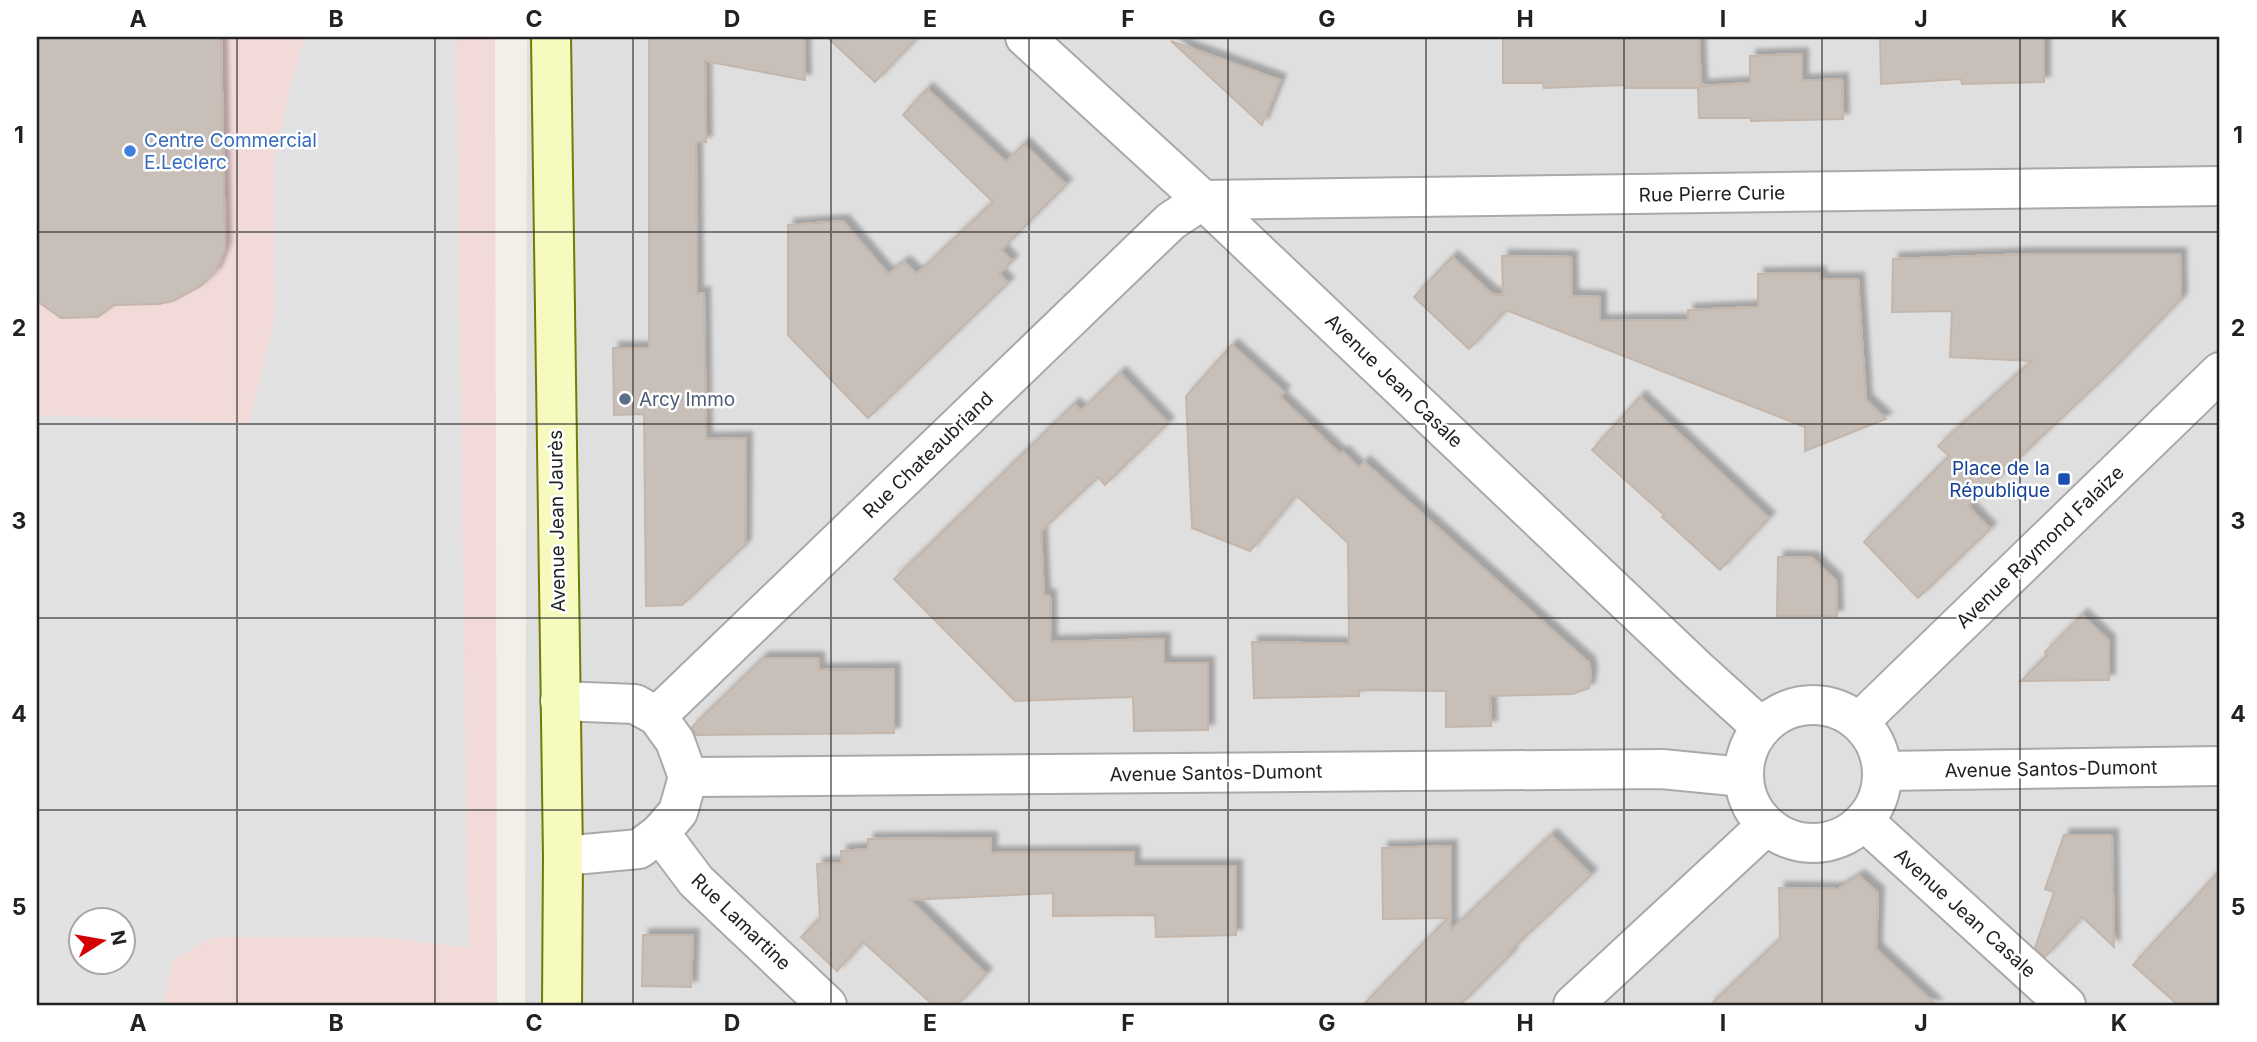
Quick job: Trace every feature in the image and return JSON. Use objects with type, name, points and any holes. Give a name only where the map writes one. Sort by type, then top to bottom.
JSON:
[{"type":"street","name":"Avenue Jean Jaurès","points":[[551,37],[563,856],[562,1005]]},
{"type":"street","name":"Avenue Jean Casale","points":[[1025,37],[1203,200],[1697,669],[1762,727]]},
{"type":"street","name":"Rue Pierre Curie","points":[[1203,200],[2220,187]]},
{"type":"street","name":"Rue Chateaubriand","points":[[657,716],[1171,221],[1203,200]]},
{"type":"street","name":"Avenue Raymond Falaize","points":[[1859,722],[2220,372]]},
{"type":"street","points":[[560,701],[635,704],[657,716],[675,741],[688,777],[678,812],[660,833],[639,849],[563,856]]},
{"type":"street","points":[[1821,705],[1842,710],[1859,722],[1871,736],[1879,752],[1882,771],[1881,789],[1875,806],[1864,821],[1847,835],[1827,842],[1805,843],[1785,837],[1766,826],[1754,811],[1743,777],[1751,742],[1762,727],[1778,713],[1799,706],[1821,705]]},
{"type":"street","name":"Avenue Santos-Dumont","points":[[1882,771],[2220,766]]},
{"type":"street","name":"Avenue Santos-Dumont","points":[[688,777],[1662,769],[1743,777]]},
{"type":"street","name":"Avenue Jean Casale","points":[[1864,821],[2066,1005]]},
{"type":"street","points":[[1573,1005],[1766,826]]},
{"type":"street","name":"Rue Lamartine","points":[[660,833],[696,881],[827,1005]]},
{"type":"shaded area","points":[[37,37],[495,37],[497,1005],[37,1005]]},
{"type":"shaded area","points":[[305,37],[456,37],[468,948],[381,937],[214,937],[173,960],[163,1005],[37,1005],[37,415],[249,423],[275,317],[274,162],[291,84]]},
{"type":"shaded area","points":[[527,37],[2220,37],[2220,1005],[525,1005]]},
{"type":"building","name":"Centre Commercial E.Leclerc","points":[[37,37],[221,37],[225,248],[216,271],[201,286],[173,301],[114,305],[98,317],[61,318],[37,301]]},
{"type":"building","points":[[649,37],[804,37],[805,80],[705,61],[706,142],[696,142],[697,294],[704,293],[706,439],[746,438],[745,545],[682,605],[646,606],[644,414],[614,415],[613,348],[649,348]]},
{"type":"building","points":[[827,37],[918,37],[875,82]]},
{"type":"building","points":[[1503,37],[1699,37],[1701,86],[1750,83],[1750,56],[1802,54],[1802,81],[1842,79],[1843,119],[1751,121],[1751,118],[1699,118],[1698,88],[1625,88],[1625,85],[1544,88],[1543,83],[1503,83]]},
{"type":"building","points":[[1880,37],[2044,37],[2044,82],[1962,84],[1961,79],[1881,84]]},
{"type":"building","points":[[1171,41],[1280,80],[1262,125]]},
{"type":"building","points":[[927,89],[1006,162],[1024,144],[1066,185],[1001,250],[1012,261],[999,274],[1008,283],[868,418],[788,335],[788,225],[843,221],[888,274],[904,262],[917,274],[993,202],[903,115]]},
{"type":"building","points":[[2030,254],[2180,254],[2181,299],[2107,375],[1968,506],[1990,529],[1918,598],[1864,542],[1949,456],[1938,446],[2032,361],[1950,357],[1952,311],[1892,312],[1893,259]]},
{"type":"building","points":[[1502,256],[1571,257],[1572,296],[1600,297],[1600,321],[1688,320],[1688,310],[1758,307],[1758,274],[1820,273],[1820,279],[1858,279],[1866,400],[1886,419],[1805,451],[1805,427],[1506,310],[1469,349],[1414,297],[1452,257],[1492,294],[1503,295]]},
{"type":"building","points":[[1232,345],[1284,392],[1280,397],[1340,454],[1343,452],[1359,468],[1364,462],[1589,663],[1589,688],[1573,694],[1490,696],[1491,726],[1446,727],[1446,691],[1359,690],[1359,696],[1254,698],[1252,642],[1349,644],[1348,543],[1296,495],[1250,551],[1192,528],[1186,396]]},
{"type":"building","points":[[1120,373],[1168,423],[1105,485],[1098,477],[1041,531],[1044,595],[1050,596],[1051,642],[1164,639],[1164,663],[1208,663],[1208,730],[1134,731],[1133,697],[1015,701],[894,579],[1074,404],[1081,411]]},
{"type":"building","points":[[1640,397],[1769,518],[1720,570],[1592,450]]},
{"type":"building","points":[[1778,557],[1812,558],[1836,581],[1837,616],[1777,616]]},
{"type":"building","points":[[2082,615],[2109,641],[2109,680],[2021,681],[2047,655],[2045,652]]},
{"type":"building","points":[[763,658],[818,658],[819,670],[894,669],[894,733],[696,735],[692,727]]},
{"type":"building","points":[[1551,835],[1591,875],[1509,952],[1511,954],[1460,1005],[1363,1005],[1448,918],[1383,919],[1382,848],[1451,846],[1451,930]]},
{"type":"building","points":[[2064,835],[2112,835],[2114,947],[2082,917],[2045,957],[2035,948],[2054,892],[2045,889]]},
{"type":"building","points":[[991,838],[991,853],[1134,852],[1134,866],[1236,866],[1236,935],[1156,937],[1155,915],[1053,916],[1053,893],[910,900],[986,974],[957,1005],[933,1005],[863,942],[837,971],[801,937],[820,918],[817,864],[842,863],[841,851],[868,849],[868,839]]},
{"type":"building","points":[[2220,870],[2220,1005],[2178,1005],[2133,965]]},
{"type":"building","points":[[1859,876],[1878,893],[1876,949],[1936,1005],[1710,1005],[1780,939],[1779,888],[1838,889]]},
{"type":"building","points":[[643,935],[693,935],[691,987],[642,986]]},
{"type":"place","name":"Centre Commercial E.Leclerc","points":[[130,151]]},
{"type":"place","name":"Arcy Immo","points":[[625,399]]},
{"type":"place","name":"Place de la République","points":[[2064,479]]}]
